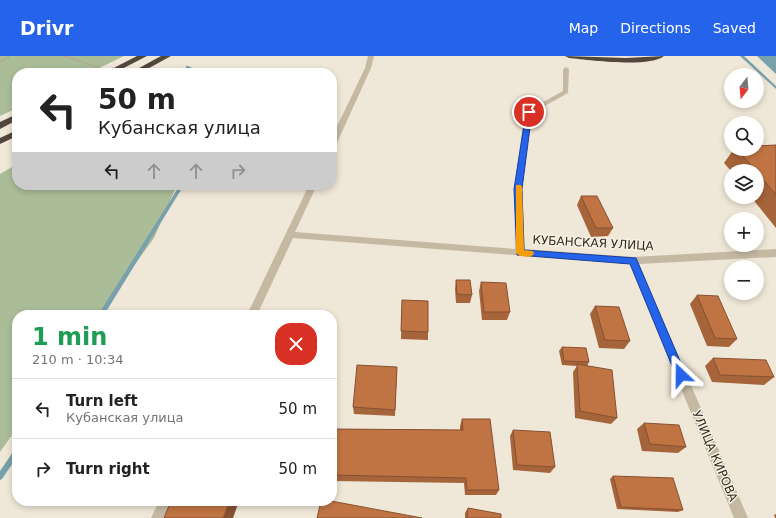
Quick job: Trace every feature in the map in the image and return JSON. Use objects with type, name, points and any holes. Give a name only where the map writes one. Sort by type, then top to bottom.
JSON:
[{"type":"highway","points":[[118,68],[143,56]]},
{"type":"highway","points":[[144,68],[167,56]]},
{"type":"highway","points":[[569,56],[607,60],[641,61],[660,56]]},
{"type":"highway","points":[[0,126],[12,120]]},
{"type":"highway","points":[[0,141],[12,135]]},
{"type":"street","points":[[337,133],[371,57]]},
{"type":"street","points":[[520,253],[518,189],[529,112],[566,92],[566,69]]},
{"type":"street","points":[[254,310],[311,190]]},
{"type":"street","name":"КУБАНСКАЯ УЛИЦА","points":[[290,235],[633,261],[776,254]]},
{"type":"street","name":"УЛИЦА КИРОВА","points":[[633,261],[741,518]]},
{"type":"street","points":[[158,518],[164,506]]},
{"type":"path","points":[[0,62],[10,56]]},
{"type":"path","points":[[64,56],[98,68]]},
{"type":"green space","points":[[0,56],[124,56],[99,68],[12,68],[12,110],[0,116]]},
{"type":"green space","points":[[12,167],[12,190],[175,190],[154,238],[102,310],[12,310],[12,435],[0,452],[0,174]]},
{"type":"water","points":[[757,56],[776,56],[776,74]]},
{"type":"building","points":[[776,145],[776,195],[764,180],[764,164],[750,164],[743,156],[764,156],[764,146]]},
{"type":"building","points":[[581,196],[597,196],[613,228],[596,228]]},
{"type":"building","points":[[456,280],[470,280],[472,295],[457,294]]},
{"type":"building","points":[[481,282],[506,283],[510,312],[484,312]]},
{"type":"building","points":[[697,295],[718,296],[737,339],[715,338]]},
{"type":"building","points":[[402,300],[428,301],[428,332],[401,331]]},
{"type":"building","points":[[595,306],[619,307],[630,341],[605,340]]},
{"type":"building","points":[[562,347],[586,348],[589,362],[564,361]]},
{"type":"building","points":[[713,358],[766,360],[774,377],[720,375]]},
{"type":"building","points":[[577,364],[612,370],[617,418],[580,411]]},
{"type":"building","points":[[357,365],[397,367],[395,410],[353,407]]},
{"type":"building","points":[[462,419],[490,419],[499,490],[467,490],[466,478],[337,475],[337,429],[463,430]]},
{"type":"building","points":[[644,423],[679,425],[686,447],[650,444]]},
{"type":"building","points":[[513,430],[550,432],[555,467],[517,465]]},
{"type":"building","points":[[613,476],[673,478],[683,510],[621,507]]},
{"type":"building","points":[[337,502],[422,518],[317,518],[320,506],[337,506]]},
{"type":"building","points":[[169,506],[228,506],[223,518],[164,518]]},
{"type":"building","points":[[468,508],[501,514],[501,518],[467,518]]},
{"type":"waterway","points":[[742,56],[776,88]]},
{"type":"waterway","points":[[104,310],[179,190]]},
{"type":"waterway","points":[[0,477],[12,459]]},
{"type":"slow traffic","points":[[518,187],[520,253],[530,254]]},
{"type":"route","points":[[529,112],[518,189],[520,253],[633,261],[681,375]]}]
